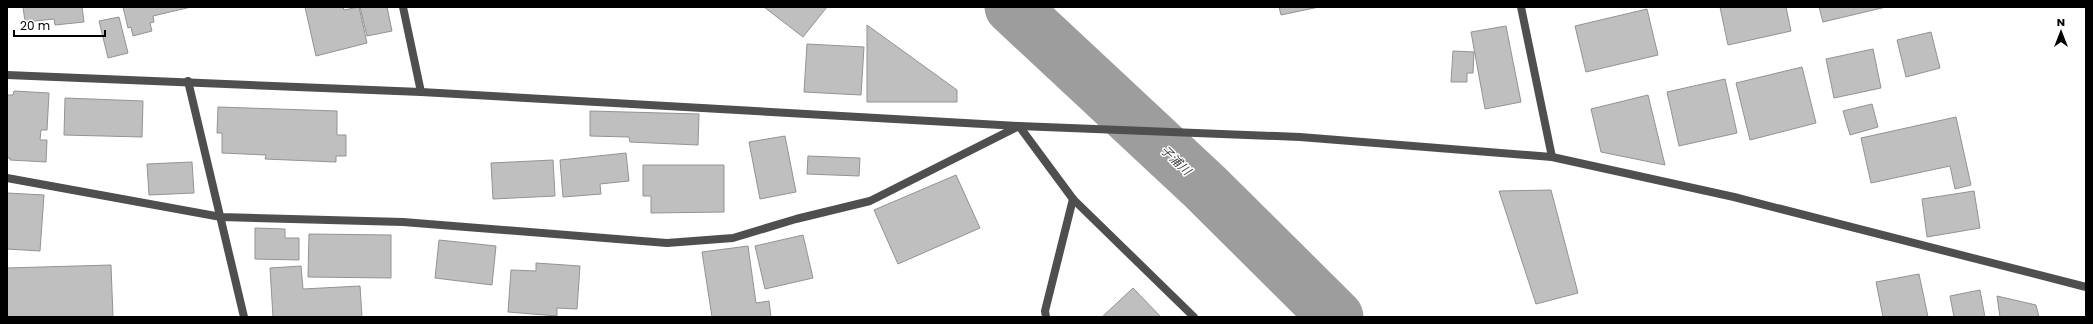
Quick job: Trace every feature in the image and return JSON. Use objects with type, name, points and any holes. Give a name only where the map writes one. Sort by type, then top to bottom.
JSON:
[{"type":"street","points":[[403,7],[421,92]]},
{"type":"street","points":[[1521,7],[1552,157]]},
{"type":"street","points":[[7,75],[188,81],[421,92],[1018,126],[1300,137],[1552,157],[1734,197],[2086,287]]},
{"type":"street","points":[[188,81],[244,317]]},
{"type":"street","points":[[7,178],[221,217],[403,222],[667,243],[733,238],[796,219],[870,201],[1018,126]]},
{"type":"street","points":[[1018,126],[1073,199],[1194,317]]},
{"type":"street","points":[[1046,317],[1045,311],[1073,199]]},
{"type":"building","points":[[23,7],[82,7],[84,22],[55,25],[54,19],[25,22]]},
{"type":"building","points":[[123,7],[191,7],[153,16],[154,22],[150,23],[152,31],[133,36],[131,27],[128,28]]},
{"type":"building","points":[[305,7],[343,7],[344,10],[359,7],[367,43],[316,56]]},
{"type":"building","points":[[360,7],[387,7],[392,31],[367,36]]},
{"type":"building","points":[[764,7],[827,7],[803,37]]},
{"type":"building","points":[[1279,7],[1319,7],[1281,15]]},
{"type":"building","points":[[1720,7],[1786,7],[1791,31],[1728,45]]},
{"type":"building","points":[[1819,7],[1886,7],[1823,22]]},
{"type":"building","points":[[1647,9],[1658,55],[1586,72],[1575,26]]},
{"type":"building","points":[[119,17],[128,53],[108,58],[99,21]]},
{"type":"building","points":[[867,25],[957,90],[957,102],[867,102]]},
{"type":"building","points":[[1506,26],[1521,102],[1485,109],[1471,32]]},
{"type":"building","points":[[1931,32],[1940,68],[1906,77],[1897,40]]},
{"type":"building","points":[[807,44],[864,47],[861,95],[804,92]]},
{"type":"building","points":[[1873,49],[1881,88],[1834,98],[1826,59]]},
{"type":"building","points":[[1453,51],[1474,52],[1473,73],[1467,73],[1467,82],[1451,82]]},
{"type":"building","points":[[1802,67],[1816,123],[1750,140],[1736,83]]},
{"type":"building","points":[[1725,79],[1737,133],[1679,146],[1667,92]]},
{"type":"building","points":[[14,91],[49,93],[47,130],[41,130],[40,140],[47,140],[46,162],[10,160],[10,158],[7,158],[7,95],[13,95]]},
{"type":"building","points":[[1648,95],[1665,165],[1601,152],[1591,109]]},
{"type":"building","points":[[65,98],[143,101],[142,137],[64,135]]},
{"type":"building","points":[[1872,104],[1878,127],[1850,135],[1843,111]]},
{"type":"building","points":[[218,107],[337,111],[337,135],[346,135],[346,156],[336,156],[336,162],[265,159],[266,155],[222,153],[222,133],[217,133]]},
{"type":"building","points":[[590,111],[699,114],[698,145],[630,142],[629,137],[590,136]]},
{"type":"building","points":[[1956,117],[1971,185],[1955,189],[1950,166],[1871,183],[1861,138]]},
{"type":"building","points":[[785,136],[796,192],[760,199],[749,142]]},
{"type":"building","points":[[626,153],[629,181],[600,184],[601,194],[563,197],[560,160]]},
{"type":"building","points":[[808,156],[860,158],[859,176],[807,174]]},
{"type":"building","points":[[553,160],[555,196],[493,199],[491,163]]},
{"type":"building","points":[[192,162],[194,193],[149,195],[147,164]]},
{"type":"building","points":[[643,165],[724,165],[724,212],[651,213],[651,196],[643,196]]},
{"type":"building","points":[[956,175],[980,228],[898,264],[874,210]]},
{"type":"building","points":[[1551,190],[1578,293],[1536,304],[1499,191]]},
{"type":"building","points":[[1974,191],[1980,228],[1927,237],[1922,199]]},
{"type":"building","points":[[7,193],[44,195],[40,251],[7,249]]},
{"type":"building","points":[[255,228],[285,229],[285,238],[299,238],[299,260],[255,259]]},
{"type":"building","points":[[309,234],[391,235],[391,278],[308,277]]},
{"type":"building","points":[[803,235],[813,278],[765,289],[755,246]]},
{"type":"building","points":[[439,240],[496,246],[492,285],[435,278]]},
{"type":"building","points":[[748,246],[756,303],[769,301],[771,317],[712,317],[702,252]]},
{"type":"building","points":[[536,263],[580,266],[577,309],[557,308],[557,316],[508,312],[511,270],[536,271]]},
{"type":"building","points":[[111,265],[113,317],[7,317],[7,268]]},
{"type":"building","points":[[301,266],[303,289],[360,286],[362,317],[273,317],[270,268]]},
{"type":"building","points":[[1919,274],[1928,317],[1883,317],[1876,282]]},
{"type":"building","points":[[1133,288],[1161,317],[1102,317]]},
{"type":"building","points":[[1980,290],[1985,317],[1954,317],[1950,296]]},
{"type":"building","points":[[1997,296],[2036,305],[2039,317],[2000,317]]},
{"type":"waterway","name":"子浦川","points":[[1012,7],[1205,187],[1336,317]]}]
